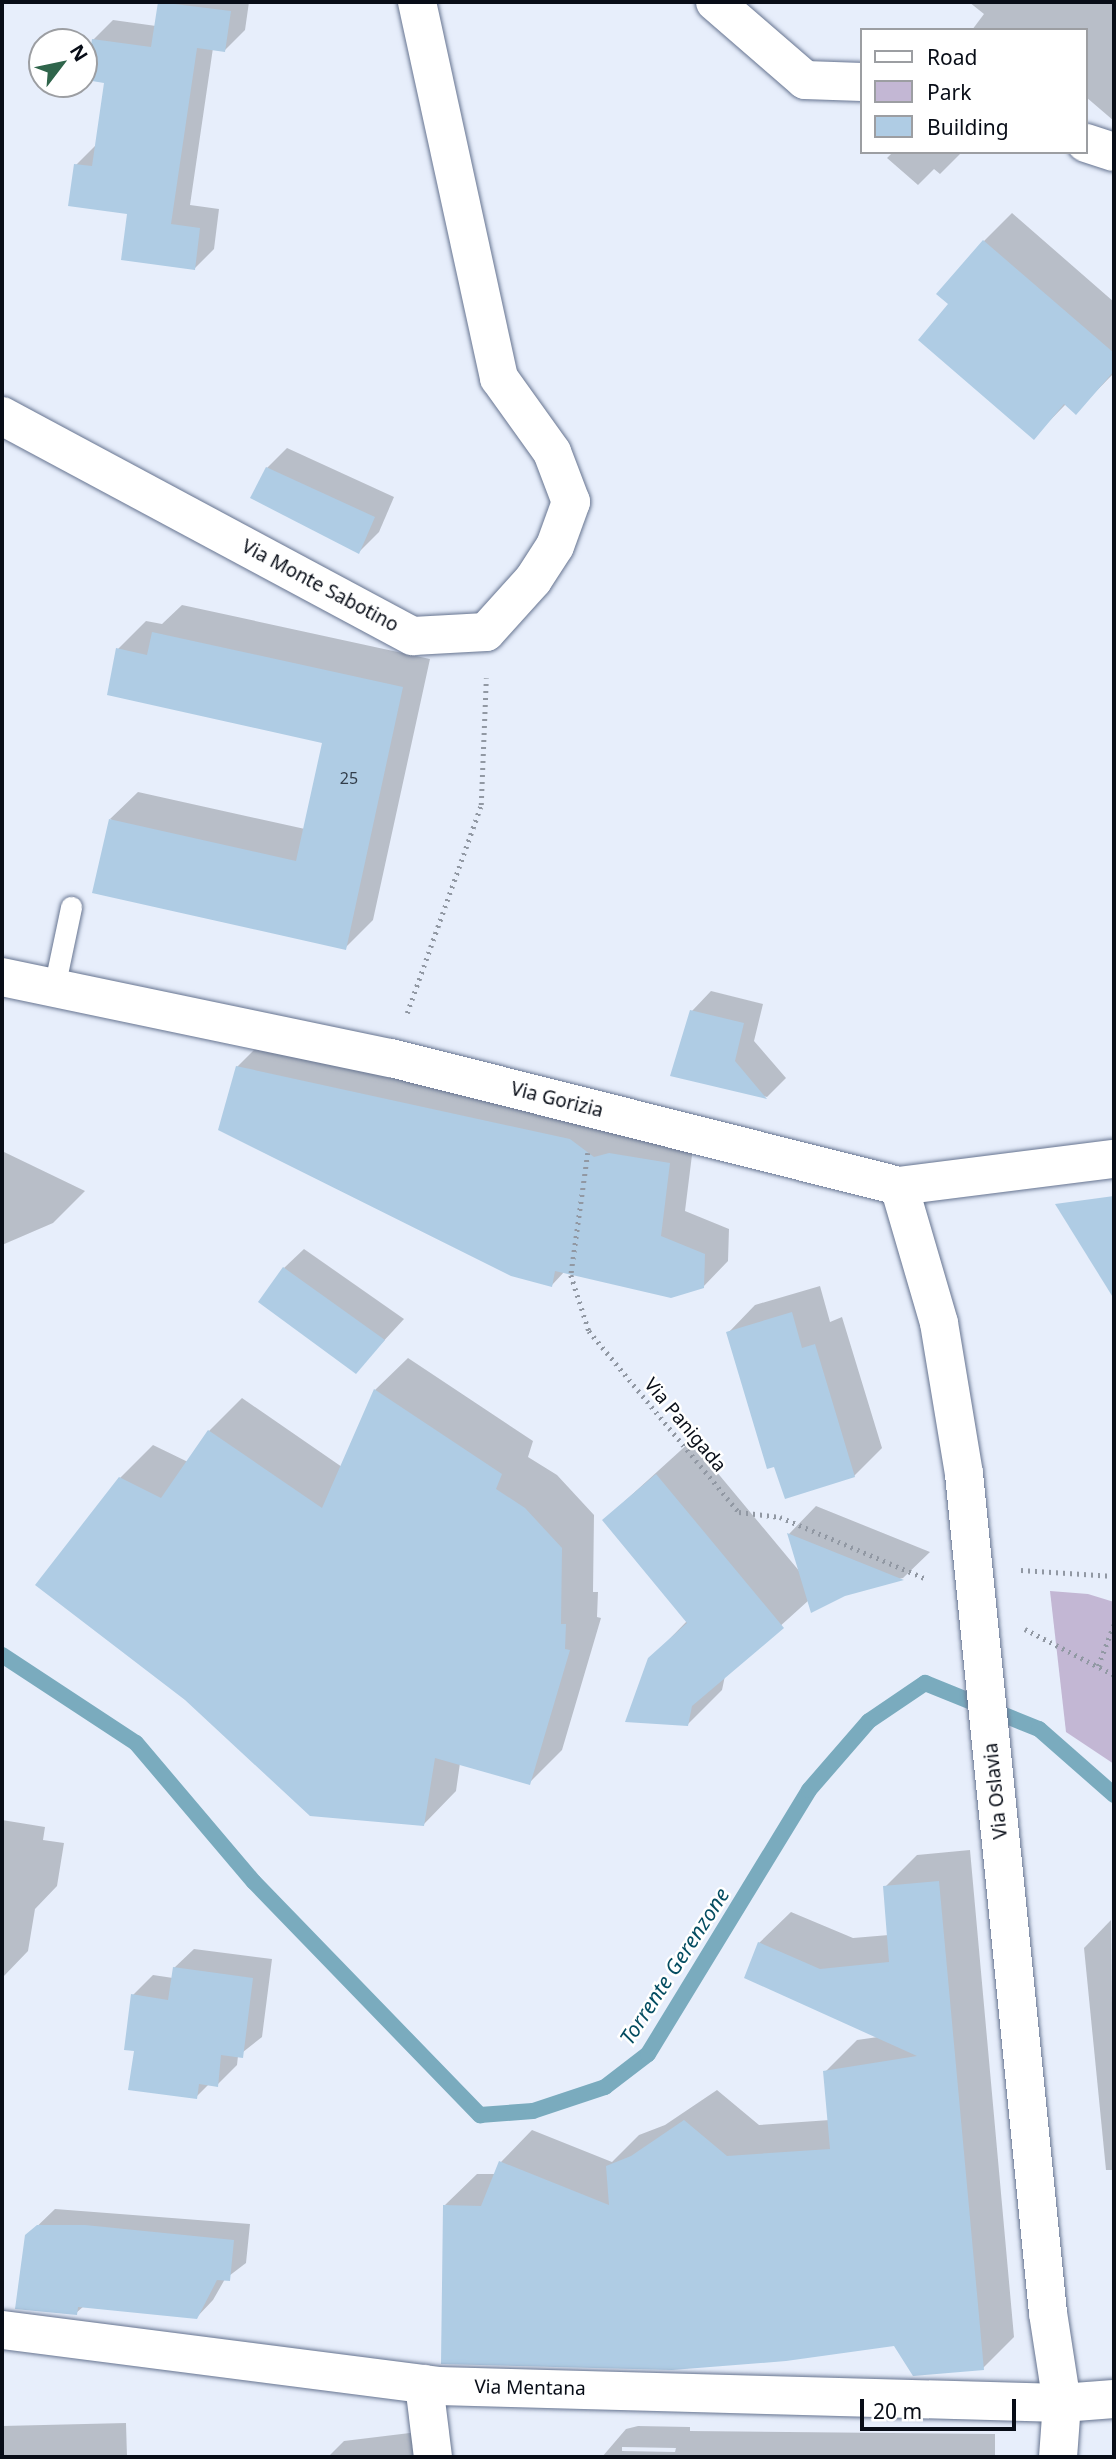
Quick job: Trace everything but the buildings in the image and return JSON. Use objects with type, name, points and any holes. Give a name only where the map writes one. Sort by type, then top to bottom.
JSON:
[{"type":"street","name":"Via Monte Sabotino","points":[[2,416],[413,636],[486,632],[540,569],[555,546],[571,502],[552,452],[499,378],[417,2]]},
{"type":"street","points":[[715,2],[805,80],[860,82]]},
{"type":"street","points":[[1088,144],[1114,152]]},
{"type":"street","name":"Via Gorizia","points":[[2,977],[391,1058],[899,1186],[1114,1159]]},
{"type":"street","name":"Via Oslavia","points":[[899,1186],[939,1323],[964,1474],[973,1567],[997,1626],[999,1812],[1048,2313],[1062,2403],[1058,2457]]},
{"type":"street","name":"Via Mentana","points":[[2,2330],[424,2384],[1062,2403],[1114,2399]]},
{"type":"street","points":[[424,2384],[433,2457]]},
{"type":"lane","points":[[54,988],[71,906]]},
{"type":"path","points":[[391,1058],[481,805],[487,717]]},
{"type":"path","name":"Via Panigada","points":[[595,1109],[571,1275],[589,1331],[738,1512],[780,1517],[931,1581]]},
{"type":"path","points":[[973,1567],[1114,1576]]},
{"type":"path","points":[[1098,1666],[1114,1624]]},
{"type":"path","points":[[997,1626],[1098,1666],[1114,1675]]},
{"type":"green space","points":[[1050,1591],[1088,1594],[1114,1602],[1114,1764],[1066,1732]]},
{"type":"waterway","name":"Torrente Gerenzone","points":[[2,1655],[136,1743],[254,1882],[480,2115],[533,2111],[605,2087],[648,2054],[809,1790],[869,1721],[925,1683],[1039,1729],[1114,1795]]}]
